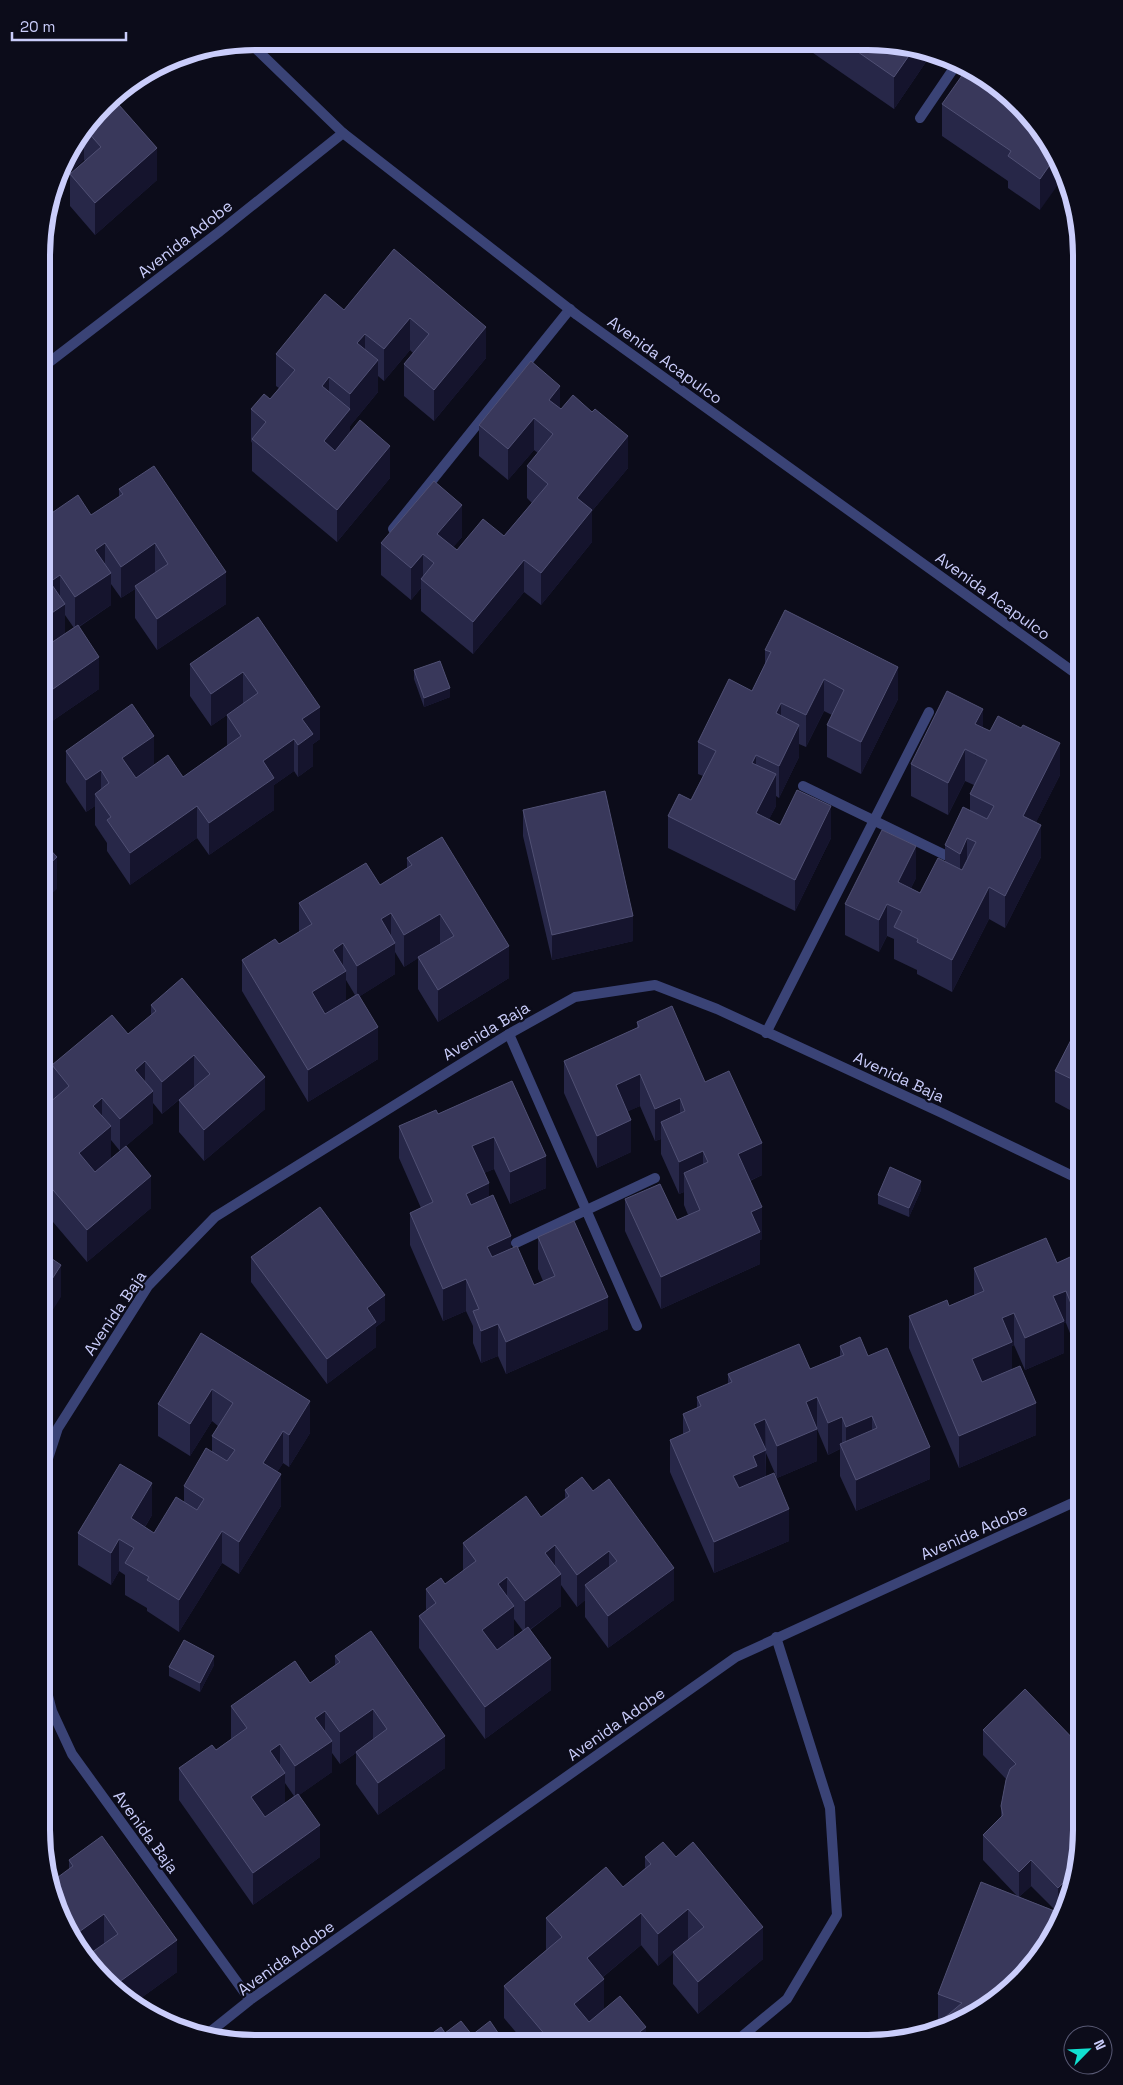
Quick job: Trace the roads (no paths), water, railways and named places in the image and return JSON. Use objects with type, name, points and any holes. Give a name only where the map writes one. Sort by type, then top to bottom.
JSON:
[{"type":"street","name":"Avenida Acapulco","points":[[257,50],[343,133],[570,309],[1073,672]]},
{"type":"street","points":[[920,118],[953,69]]},
{"type":"street","name":"Avenida Adobe","points":[[50,362],[219,232],[343,133]]},
{"type":"street","points":[[393,530],[570,309]]},
{"type":"street","points":[[766,1033],[929,712]]},
{"type":"street","points":[[803,786],[945,855]]},
{"type":"street","name":"Avenida Baja","points":[[50,1452],[58,1428],[148,1286],[215,1218],[509,1034],[575,997],[655,985],[717,1009],[1073,1176]]},
{"type":"street","points":[[509,1034],[637,1326]]},
{"type":"street","points":[[516,1242],[655,1178]]},
{"type":"street","name":"Avenida Adobe","points":[[212,2030],[250,2000],[736,1657],[776,1637],[1073,1503]]},
{"type":"street","points":[[744,2035],[787,1999],[836,1915],[830,1808],[776,1637]]},
{"type":"street","name":"Avenida Baja","points":[[50,1703],[72,1754],[250,2000]]}]
